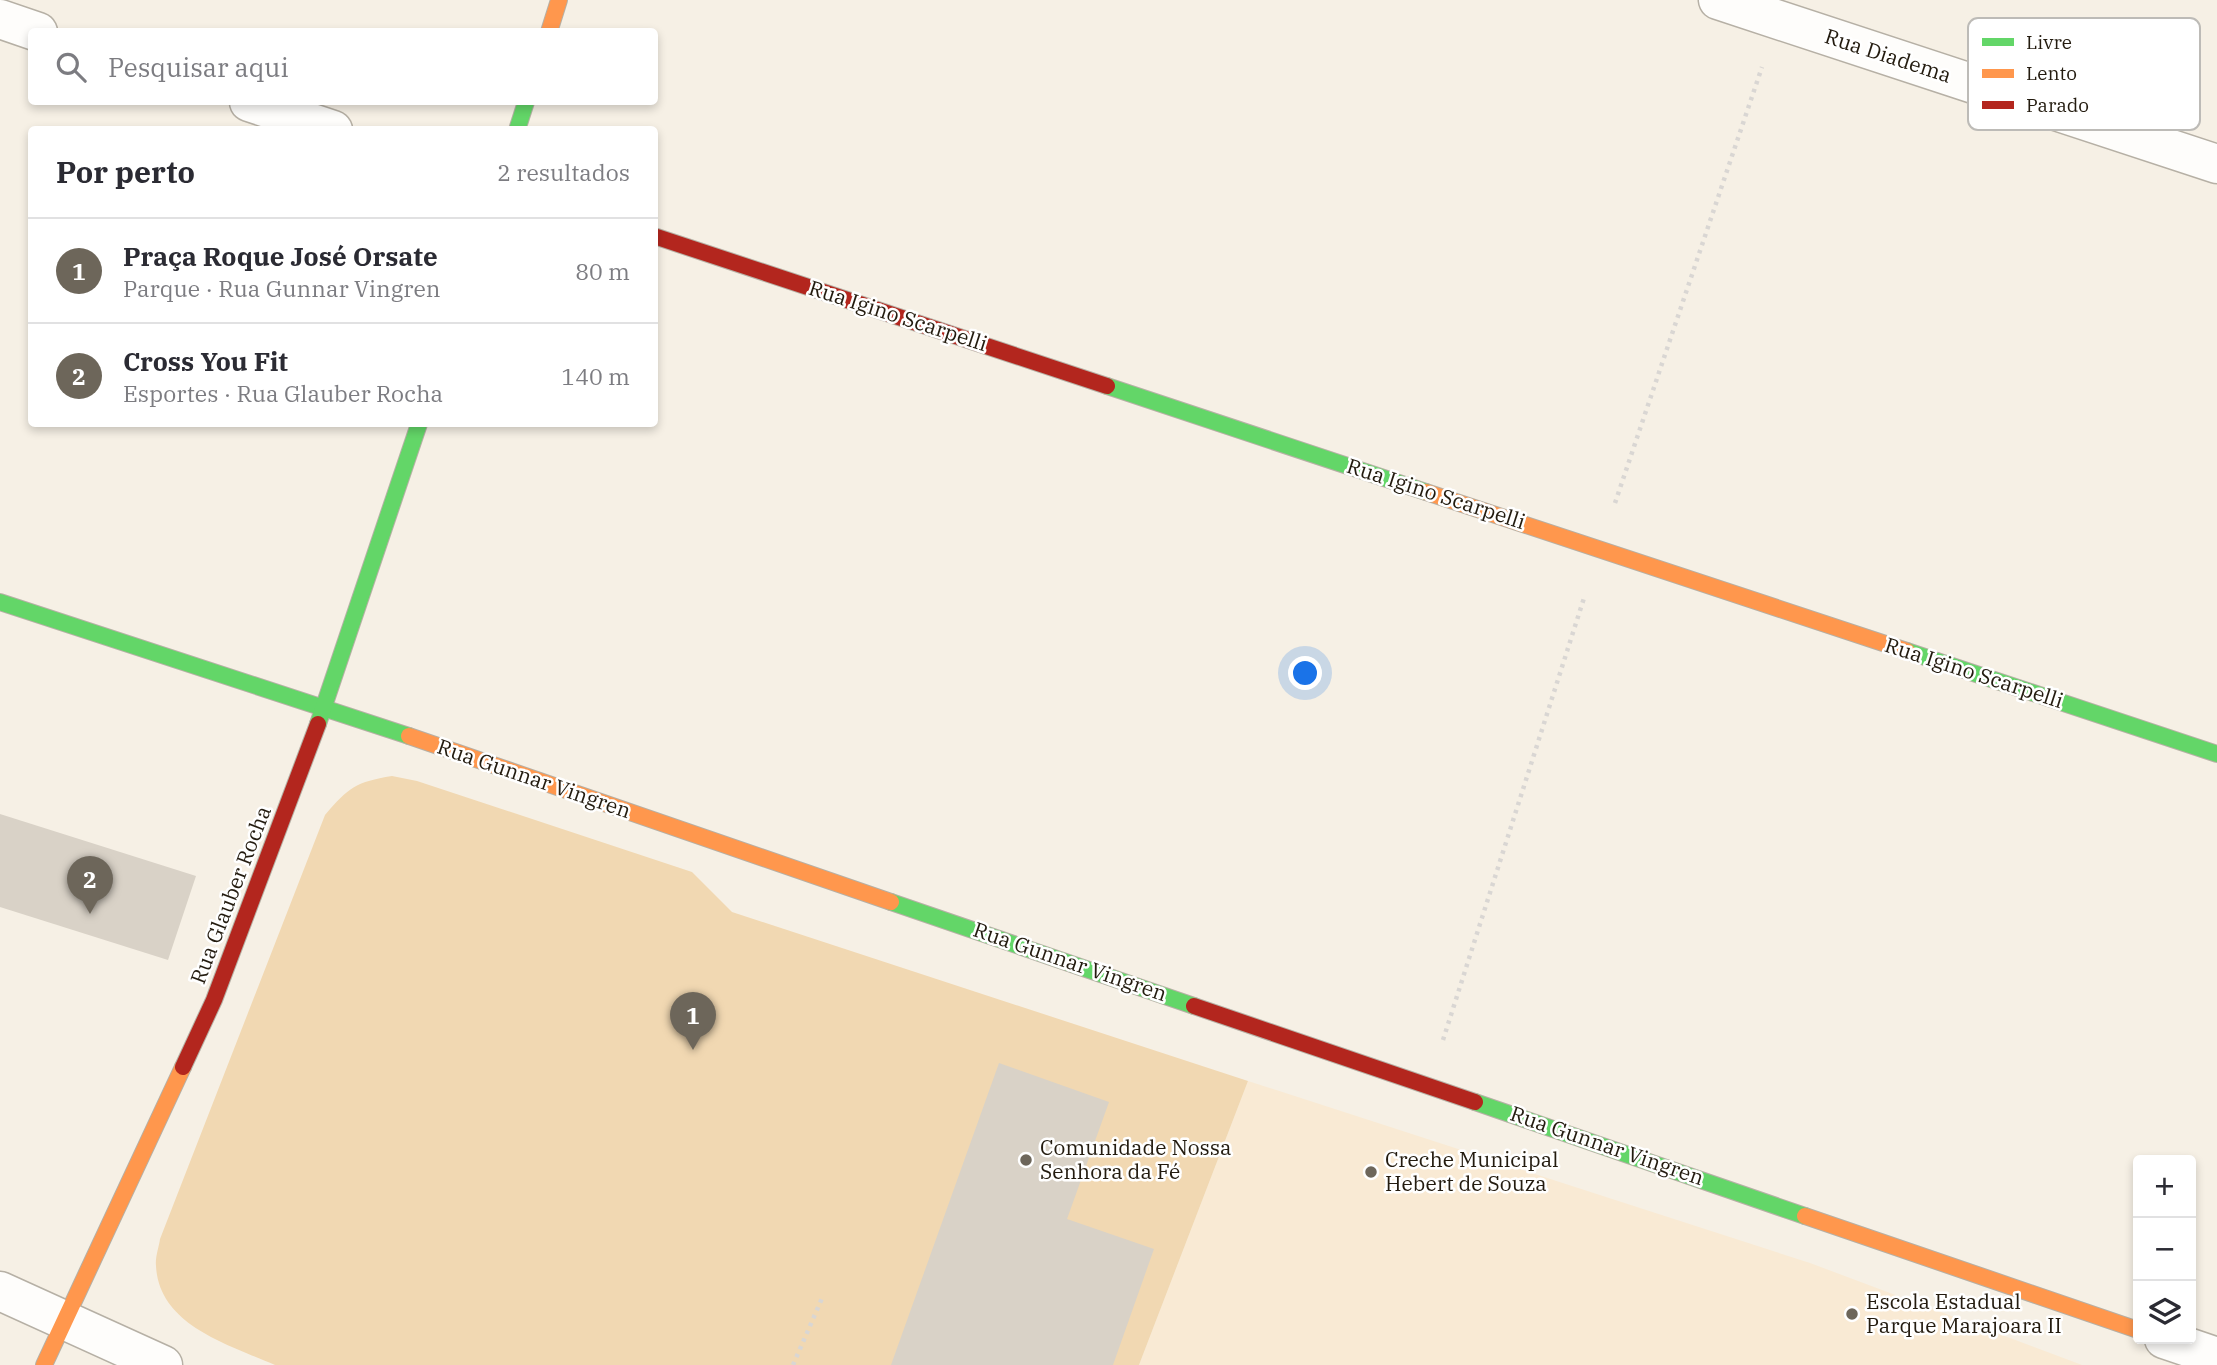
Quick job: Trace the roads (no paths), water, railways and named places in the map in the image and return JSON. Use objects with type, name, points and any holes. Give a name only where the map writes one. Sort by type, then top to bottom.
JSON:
[{"type":"street","points":[[550,28],[559,0]]},
{"type":"street","name":"Rua Diadema","points":[[1718,0],[1968,82]]},
{"type":"street","points":[[0,19],[28,29]]},
{"type":"street","points":[[258,105],[321,126]]},
{"type":"street","points":[[518,126],[525,105]]},
{"type":"street","name":"Rua Diadema","points":[[2114,130],[2217,164]]},
{"type":"street","name":"Rua Igino Scarpelli","points":[[658,237],[2217,754]]},
{"type":"street","name":"Rua Glauber Rocha","points":[[44,1365],[214,1000],[324,707],[418,427]]},
{"type":"street","name":"Rua Gunnar Vingren","points":[[0,602],[324,707],[2133,1328]]},
{"type":"street","points":[[0,1291],[163,1365]]},
{"type":"street","points":[[2179,1344],[2217,1357]]},
{"type":"place","name":"Cross You Fit","points":[[90,914]]},
{"type":"place","name":"Praça Roque José Orsate","points":[[693,1050]]},
{"type":"place","name":"Comunidade Nossa Senhora da Fé","points":[[1026,1160]]},
{"type":"place","name":"Creche Municipal Hebert de Souza","points":[[1371,1172]]},
{"type":"place","name":"Escola Estadual Parque Marajoara II","points":[[1852,1314]]}]
